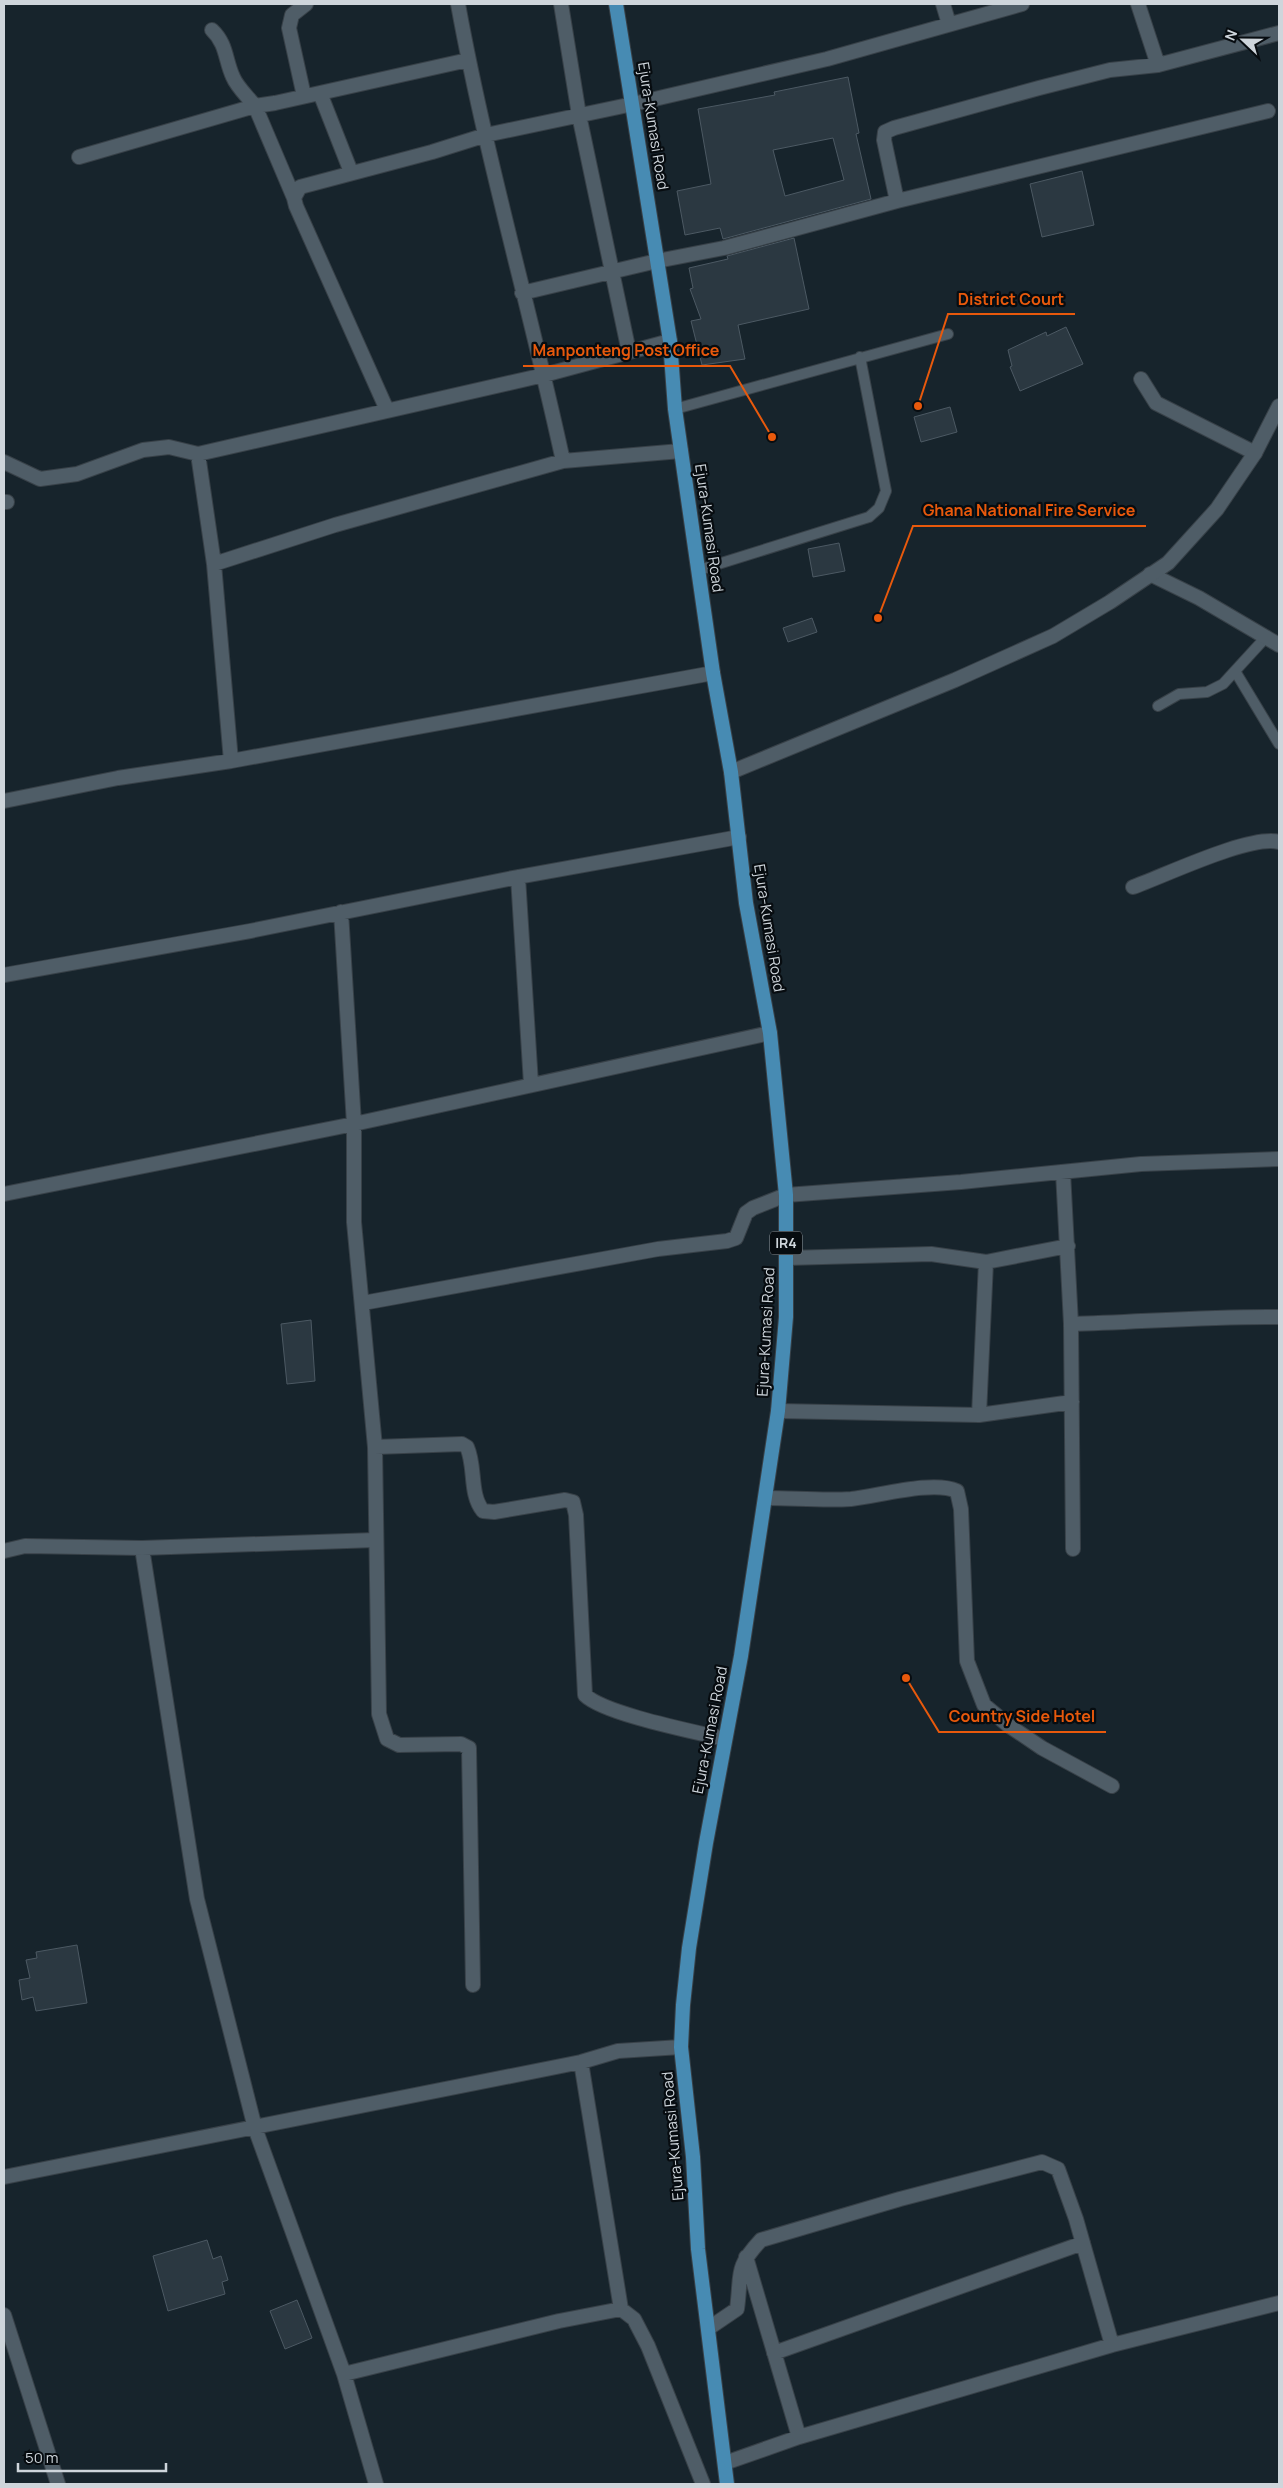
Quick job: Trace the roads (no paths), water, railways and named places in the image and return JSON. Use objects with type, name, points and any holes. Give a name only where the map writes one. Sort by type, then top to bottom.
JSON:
[{"type":"main road","name":"Ejura-Kumasi Road","points":[[616,4],[670,341],[675,409],[713,673],[731,772],[746,903],[770,1033],[786,1195],[786,1317],[778,1411],[741,1656],[689,1948],[681,2047],[693,2157],[698,2249],[727,2484]]},
{"type":"street","points":[[304,96],[289,28],[292,15],[306,4]]},
{"type":"street","points":[[458,4],[468,60],[563,461]]},
{"type":"street","points":[[561,4],[579,115],[629,352]]},
{"type":"street","points":[[942,4],[949,24]]},
{"type":"street","points":[[294,198],[300,187],[351,172],[400,161],[486,134],[633,104],[827,59],[1022,4]]},
{"type":"street","points":[[1138,4],[1158,65]]},
{"type":"street","points":[[212,30],[220,38],[225,48],[233,78],[255,106],[296,206],[387,410]]},
{"type":"street","points":[[897,201],[884,140],[885,132],[1092,75],[1158,65],[1279,33]]},
{"type":"street","points":[[79,157],[255,106],[468,60]]},
{"type":"street","points":[[320,93],[351,172]]},
{"type":"street","points":[[522,292],[657,261],[724,248],[897,201],[1268,111]]},
{"type":"street","points":[[4,462],[40,479],[77,474],[143,450],[169,447],[198,454],[544,375],[670,341]]},
{"type":"street","points":[[1141,379],[1156,402],[1255,452]]},
{"type":"street","points":[[731,772],[955,680],[1053,636],[1110,602],[1168,563],[1217,510],[1255,452],[1279,406]]},
{"type":"street","points":[[214,564],[335,525],[563,461],[681,451]]},
{"type":"street","points":[[198,454],[214,564],[231,761]]},
{"type":"street","points":[[1150,574],[1199,598],[1279,645]]},
{"type":"street","points":[[4,801],[118,778],[231,761],[713,673]]},
{"type":"street","points":[[4,975],[518,877],[739,838]]},
{"type":"street","points":[[1133,887],[1250,842],[1271,840],[1279,842]]},
{"type":"street","points":[[518,877],[531,1084]]},
{"type":"street","points":[[341,912],[354,1124],[354,1222],[375,1447],[379,1714],[386,1739],[399,1745],[461,1744],[469,1748],[473,1985]]},
{"type":"street","points":[[4,1194],[354,1124],[770,1033]]},
{"type":"street","points":[[363,1303],[658,1249],[727,1241],[736,1238],[746,1213],[753,1208],[786,1195],[961,1182],[1141,1164],[1279,1159]]},
{"type":"street","points":[[1063,1172],[1071,1324],[1073,1549]]},
{"type":"street","points":[[786,1258],[866,1258],[931,1254],[986,1262],[1068,1246]]},
{"type":"street","points":[[979,1414],[986,1262]]},
{"type":"street","points":[[1071,1324],[1138,1322],[1211,1316],[1279,1317]]},
{"type":"street","points":[[778,1411],[879,1415],[979,1414],[1072,1402]]},
{"type":"street","points":[[375,1447],[462,1444],[467,1447],[472,1458],[476,1502],[483,1511],[494,1512],[565,1500],[573,1502],[576,1515],[585,1695],[592,1702],[640,1717],[725,1739]]},
{"type":"street","points":[[766,1498],[849,1499],[928,1486],[949,1487],[957,1491],[961,1509],[967,1661],[984,1705],[1008,1725],[1042,1748],[1112,1786]]},
{"type":"street","points":[[4,1550],[25,1546],[142,1548],[375,1540]]},
{"type":"street","points":[[142,1548],[197,1899],[255,2128],[344,2374],[376,2484]]},
{"type":"street","points":[[4,2177],[581,2062],[618,2051],[681,2047]]},
{"type":"street","points":[[581,2062],[621,2309],[634,2319],[648,2346],[703,2484]]},
{"type":"street","points":[[709,2328],[737,2309],[739,2276],[746,2257],[762,2240],[900,2199],[1042,2162],[1058,2169],[1083,2242],[1112,2345]]},
{"type":"street","points":[[774,2353],[1083,2242]]},
{"type":"street","points":[[746,2257],[799,2437]]},
{"type":"street","points":[[725,2463],[799,2437],[1112,2345],[1279,2303]]},
{"type":"street","points":[[344,2374],[559,2321],[621,2309]]},
{"type":"street","points":[[4,2315],[58,2484]]},
{"type":"lane","points":[[675,409],[948,334]]},
{"type":"lane","points":[[699,570],[869,517],[879,508],[886,491],[860,357]]},
{"type":"lane","points":[[1158,706],[1180,694],[1208,692],[1223,684],[1266,636]]},
{"type":"lane","points":[[1235,671],[1279,744]]},
{"type":"place","name":"District Court","points":[[918,406]]},
{"type":"place","name":"Manponteng Post Office","points":[[772,437]]},
{"type":"place","name":"Ghana National Fire Service","points":[[878,618]]},
{"type":"place","name":"Country Side Hotel","points":[[906,1678]]}]
